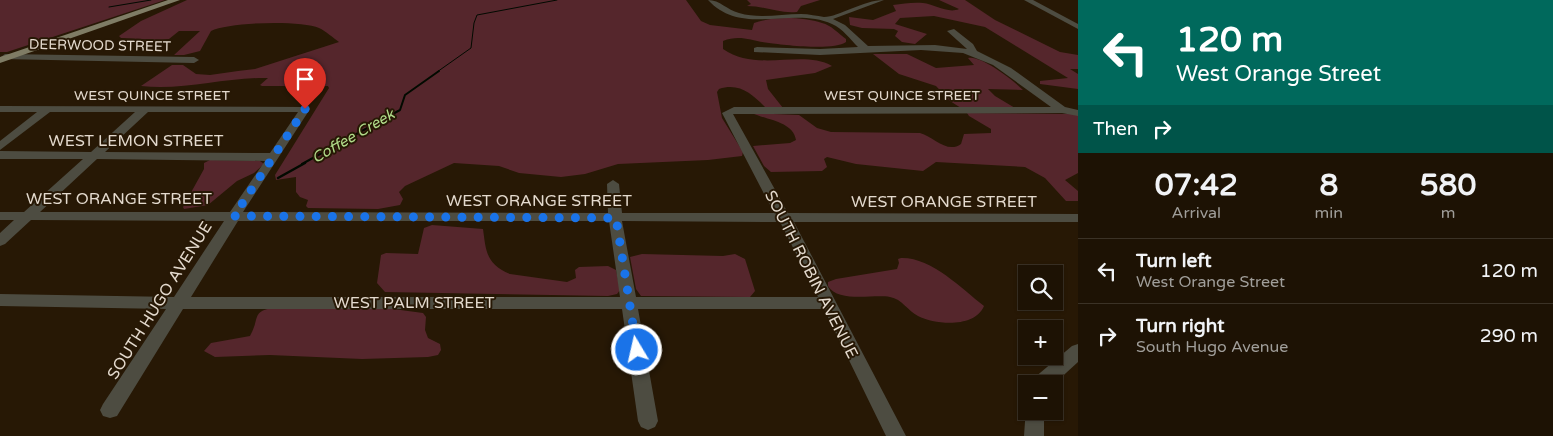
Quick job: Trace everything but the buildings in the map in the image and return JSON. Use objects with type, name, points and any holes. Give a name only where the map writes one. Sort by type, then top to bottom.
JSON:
[{"type":"main road","points":[[3,59],[176,0]]},
{"type":"street","points":[[712,0],[724,12],[742,17],[827,19],[880,0]]},
{"type":"street","points":[[1028,0],[1078,27]]},
{"type":"street","points":[[827,19],[844,28],[866,49]]},
{"type":"street","points":[[951,32],[970,46],[973,52]]},
{"type":"street","points":[[756,50],[820,52],[866,49],[973,52],[994,62],[1062,110]]},
{"type":"street","name":"DEERWOOD STREET","points":[[3,59],[194,60]]},
{"type":"street","name":"WEST QUINCE STREET","points":[[0,109],[305,109]]},
{"type":"street","points":[[0,241],[145,109]]},
{"type":"street","name":"SOUTH HUGO AVENUE","points":[[110,410],[305,109]]},
{"type":"street","points":[[0,147],[46,110]]},
{"type":"street","name":"WEST QUINCE STREET","points":[[727,113],[734,110],[1062,110],[1078,113]]},
{"type":"street","name":"SOUTH ROBIN AVENUE","points":[[727,113],[785,219],[896,436]]},
{"type":"street","name":"WEST LEMON STREET","points":[[0,155],[273,157]]},
{"type":"street","points":[[613,184],[616,218],[648,421]]},
{"type":"street","name":"WEST ORANGE STREET","points":[[0,216],[785,219],[1078,218]]},
{"type":"street","name":"WEST PALM STREET","points":[[0,300],[179,303],[828,303]]},
{"type":"street","points":[[1051,375],[1078,350]]},
{"type":"street","points":[[1034,420],[1034,436]]},
{"type":"shaded area","points":[[0,0],[165,0],[7,52],[0,52]]},
{"type":"shaded area","points":[[187,0],[686,0],[701,21],[710,25],[752,30],[754,23],[762,21],[779,18],[806,19],[829,26],[846,39],[846,42],[840,45],[809,47],[741,38],[723,41],[723,49],[737,56],[765,60],[820,61],[832,66],[815,73],[766,80],[768,89],[783,108],[766,108],[751,94],[740,89],[727,87],[719,89],[717,92],[722,118],[743,152],[742,156],[708,160],[618,164],[585,174],[561,177],[519,173],[499,166],[454,163],[405,186],[399,192],[403,199],[400,205],[378,209],[308,208],[306,206],[308,200],[300,197],[296,192],[296,177],[276,180],[275,175],[329,88],[328,86],[262,86],[260,85],[268,78],[252,78],[173,87],[141,86],[172,65],[183,65],[196,74],[210,75],[255,69],[339,42],[322,29],[310,25],[282,23],[248,24],[211,31],[200,51],[184,55],[174,55],[200,31],[179,31],[169,39],[162,40],[121,38],[119,36],[141,21]]},
{"type":"shaded area","points":[[747,0],[820,0],[801,6],[797,12],[791,12],[747,6],[751,4]]},
{"type":"shaded area","points":[[939,0],[965,0],[995,20],[1060,52],[1078,55],[1078,69],[1070,69],[1078,74],[1078,89],[1040,84],[1040,81],[1068,78],[985,27],[934,16],[900,18],[895,24],[927,34],[915,44],[902,42],[895,36],[898,31],[894,29],[862,28],[850,25],[849,17],[873,20],[896,11],[893,5],[923,3],[946,10],[959,9]]},
{"type":"shaded area","points":[[873,54],[907,54],[936,68],[974,65],[968,58],[974,58],[997,69],[1023,90],[988,89],[995,96],[1015,108],[961,108],[950,101],[936,86],[899,74]]},
{"type":"shaded area","points":[[752,113],[799,115],[817,128],[831,132],[920,133],[951,147],[961,144],[964,134],[991,133],[991,129],[967,113],[1078,114],[1078,173],[1065,180],[1078,191],[1078,201],[1066,201],[1045,178],[1025,167],[936,162],[923,171],[856,164],[827,157],[824,159],[827,167],[822,171],[771,172],[764,166],[753,146],[790,143],[796,140],[790,129],[784,125]]},
{"type":"shaded area","points":[[210,160],[260,161],[264,164],[254,173],[237,181],[208,205],[184,209],[183,207],[204,169],[204,163]]},
{"type":"shaded area","points":[[432,225],[483,229],[487,250],[492,261],[496,266],[510,274],[567,282],[576,278],[575,270],[579,267],[608,266],[616,270],[620,290],[617,294],[608,296],[385,292],[377,283],[381,255],[386,253],[418,254],[424,228]]},
{"type":"shaded area","points":[[642,254],[723,256],[735,254],[745,259],[755,291],[750,297],[641,296],[636,289],[630,257]]},
{"type":"shaded area","points":[[898,259],[912,259],[934,268],[984,306],[972,318],[954,323],[944,323],[918,316],[894,298],[883,296],[848,296],[833,291],[828,286],[828,282],[836,279],[897,269]]},
{"type":"shaded area","points":[[278,307],[393,309],[423,313],[426,317],[425,330],[428,338],[440,344],[441,350],[438,355],[428,357],[362,359],[270,355],[215,357],[204,351],[211,343],[250,336],[260,313],[263,310]]},
{"type":"waterway","points":[[109,7],[151,0]]},
{"type":"waterway","name":"Coffee Creek","points":[[437,72],[471,48],[474,23],[477,15],[557,0]]},
{"type":"waterway","name":"Coffee Creek","points":[[302,164],[400,110],[405,95],[439,71]]},
{"type":"waterway","name":"Coffee Creek","points":[[278,178],[305,163]]},
{"type":"route","points":[[305,109],[234,216],[616,218],[637,350]]}]
